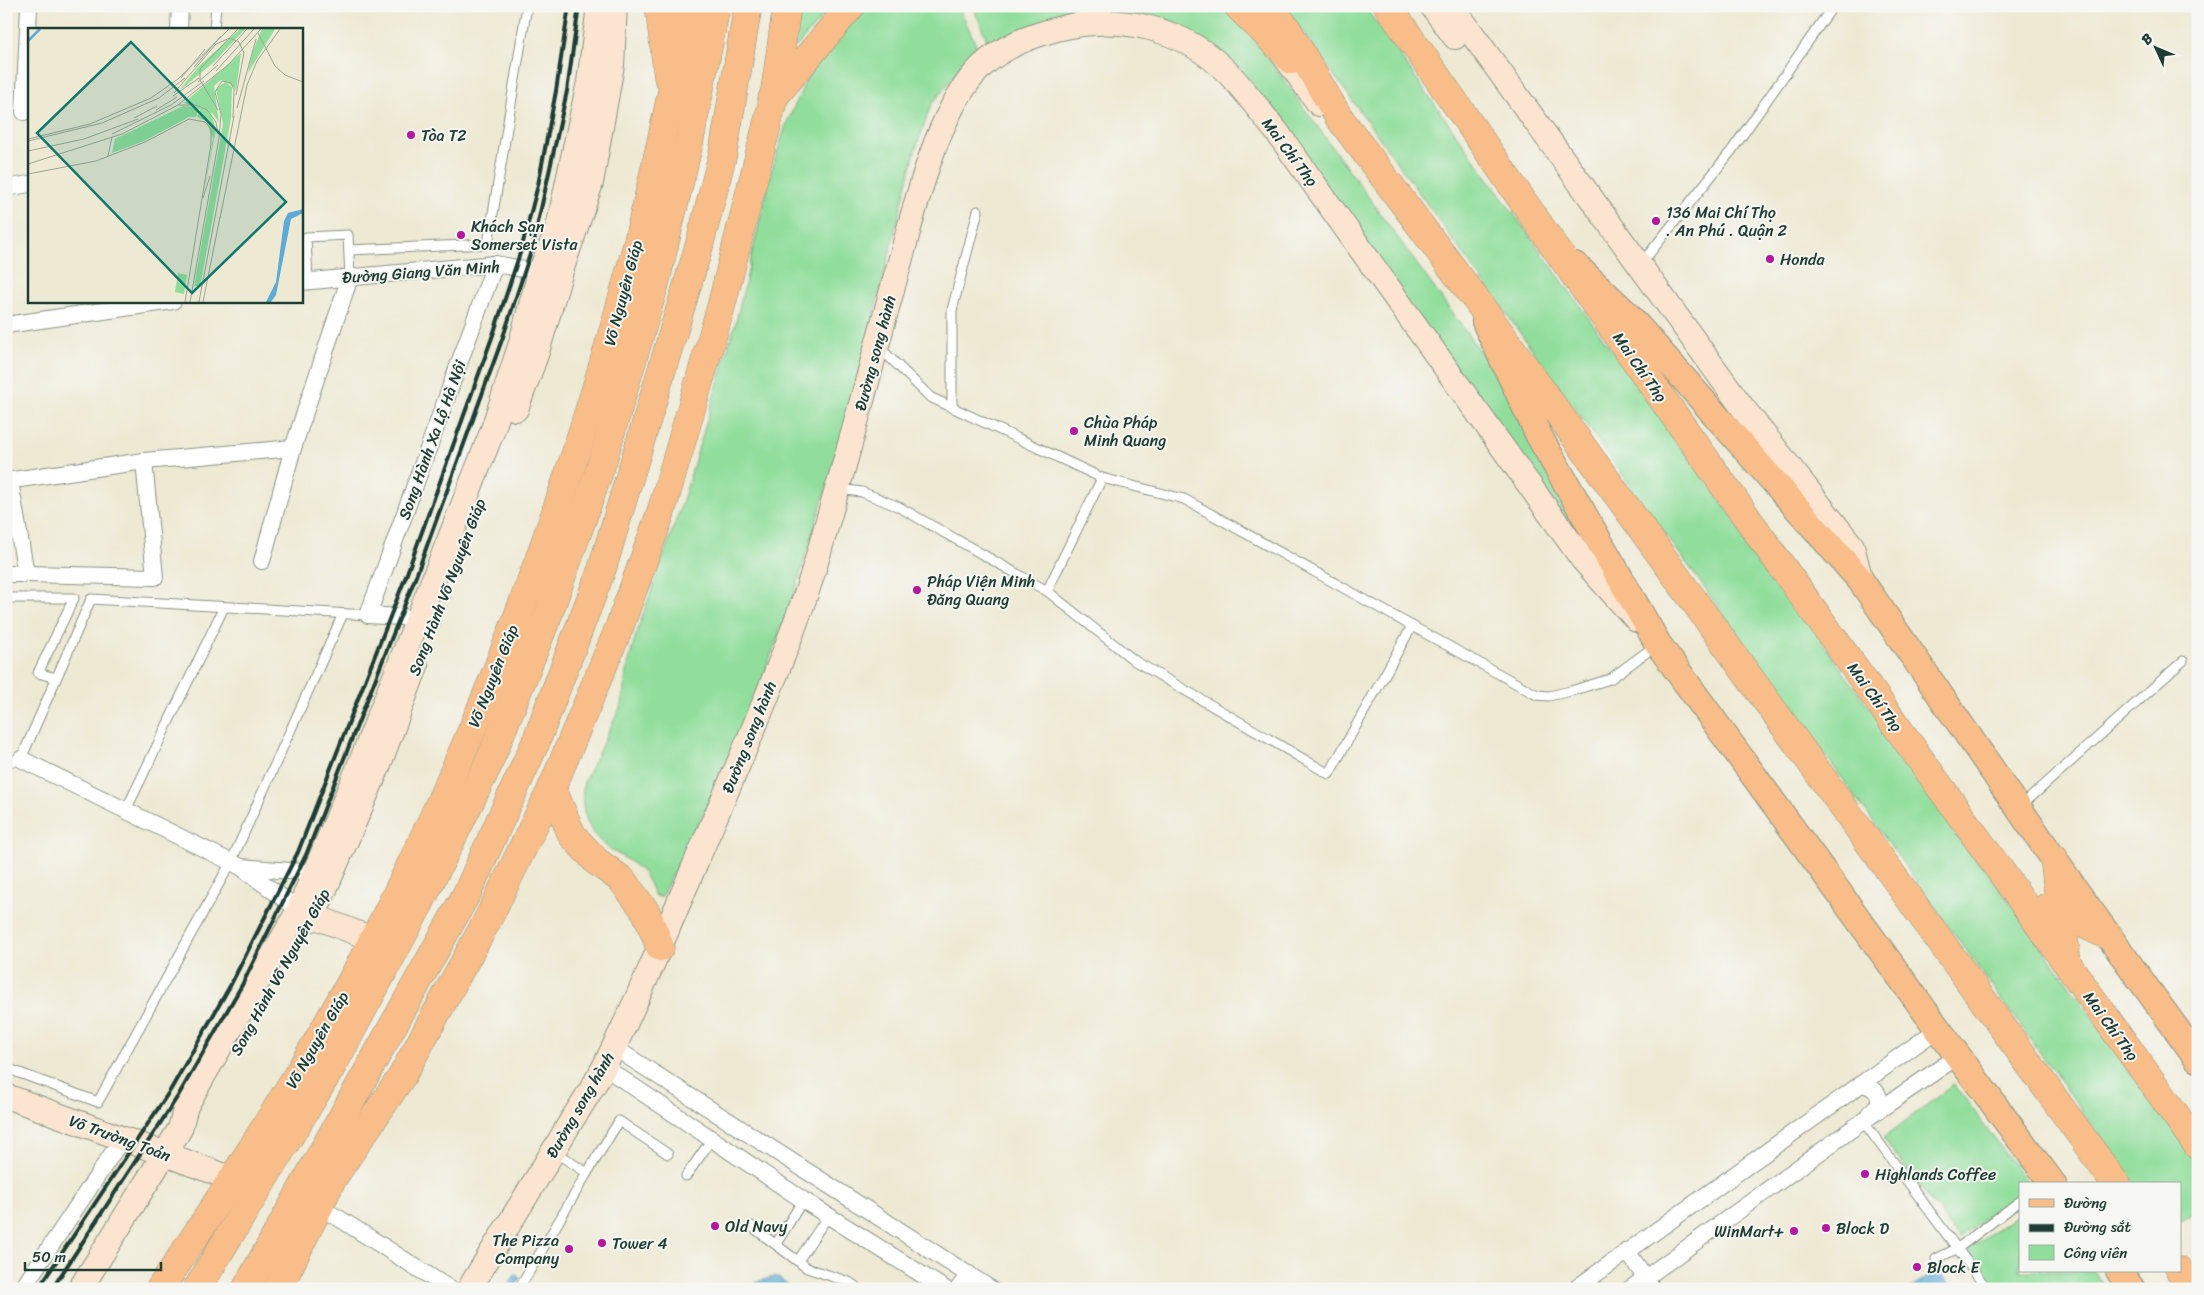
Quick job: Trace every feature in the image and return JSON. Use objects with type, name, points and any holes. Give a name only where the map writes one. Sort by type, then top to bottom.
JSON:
[{"type":"highway","points":[[659,6],[671,100]]},
{"type":"highway","name":"Võ Nguyên Giáp","points":[[160,1289],[233,1179],[283,1099],[372,939],[461,754],[493,682],[537,564],[604,360],[634,257],[671,100],[690,6]]},
{"type":"highway","name":"Võ Nguyên Giáp","points":[[197,1289],[334,1063],[416,911],[488,765],[548,615],[601,466],[654,287],[690,139],[716,6]]},
{"type":"highway","points":[[246,1289],[307,1202],[466,895],[535,744],[602,569],[700,243],[723,153],[748,6]]},
{"type":"highway","points":[[278,1289],[307,1202],[333,1178],[402,1076],[488,921],[552,788],[619,628],[661,512],[721,307],[774,97],[787,6]]},
{"type":"highway","points":[[723,153],[774,97],[850,6]]},
{"type":"highway","points":[[1238,6],[1324,92]]},
{"type":"highway","name":"Mai Chí Thọ","points":[[1269,6],[1287,29],[1338,116],[1477,301],[2115,1182]]},
{"type":"highway","name":"Mai Chí Thọ","points":[[1388,6],[1554,246],[2012,890],[2198,1146]]},
{"type":"highway","points":[[700,243],[721,307]]},
{"type":"highway","points":[[552,788],[572,835],[596,861],[622,880],[646,912],[660,947]]},
{"type":"highway","points":[[2054,858],[2067,966]]},
{"type":"highway","points":[[2012,890],[2109,936]]},
{"type":"highway","points":[[276,1161],[283,1099],[334,1063]]},
{"type":"highway","points":[[2181,1272],[2192,1289]]},
{"type":"main road","name":"Song Hành Võ Nguyên Giáp","points":[[551,272],[558,228],[589,82],[599,6]]},
{"type":"main road","name":"Song Hành Võ Nguyên Giáp","points":[[80,1289],[180,1129],[186,1106],[306,913],[323,876],[424,620],[492,432],[520,346],[591,183],[612,66],[616,6]]},
{"type":"main road","points":[[1432,6],[1619,263],[1629,269],[1639,266]]},
{"type":"main road","name":"Mai Chí Thọ","points":[[1452,6],[1639,266],[1744,408],[1852,546],[1862,581]]},
{"type":"main road","name":"Mai Chí Thọ","points":[[936,147],[949,113],[965,86],[983,65],[1006,48],[1040,33],[1076,24],[1111,23],[1142,25],[1169,33],[1200,50],[1228,73],[1277,132],[1583,560],[1658,644],[2049,1182]]},
{"type":"main road","name":"Mai Chí Thọ","points":[[1276,45],[1496,348]]},
{"type":"main road","name":"Đường song hành","points":[[469,1289],[554,1151],[608,1057],[660,947],[752,732],[804,599],[838,489],[876,344],[917,202],[936,147]]},
{"type":"main road","name":"Mai Chí Thọ","points":[[1554,246],[1626,313],[1862,581],[2054,858],[2198,1059]]},
{"type":"main road","name":"Mai Chí Thọ","points":[[1477,301],[1496,348],[1539,436],[1658,644]]},
{"type":"main road","points":[[306,913],[372,939]]},
{"type":"main road","name":"Võ Trường Toản","points":[[6,1096],[233,1179]]},
{"type":"main road","points":[[2119,1272],[2132,1289]]},
{"type":"street","points":[[24,112],[29,6]]},
{"type":"street","points":[[178,28],[180,6]]},
{"type":"street","points":[[6,188],[28,184]]},
{"type":"street","name":"Đường Giang Văn Minh","points":[[305,273],[350,277],[495,264],[551,272]]},
{"type":"street","name":"Song Hành Xa Lộ Hà Nội","points":[[368,615],[495,264]]},
{"type":"street","points":[[262,561],[293,448],[350,277]]},
{"type":"street","points":[[6,325],[167,302]]},
{"type":"street","points":[[26,574],[8,481],[144,462],[293,448]]},
{"type":"street","points":[[6,574],[155,576],[144,462]]},
{"type":"street","points":[[368,615],[424,620]]},
{"type":"street","points":[[13,761],[126,810],[236,864],[306,913]]},
{"type":"street","points":[[236,864],[323,876]]},
{"type":"street","points":[[1575,1289],[1938,1029]]},
{"type":"street","points":[[1630,1289],[1649,1283],[1862,1121],[1958,1056]]},
{"type":"street","points":[[608,1057],[712,1139],[803,1200],[945,1289]]},
{"type":"street","points":[[608,1057],[991,1289]]},
{"type":"street","points":[[1861,1084],[1868,1085],[1876,1090],[1880,1096],[1880,1103],[1862,1121]]},
{"type":"street","points":[[22,1289],[122,1139]]},
{"type":"street","points":[[307,1202],[337,1217],[450,1289]]},
{"type":"street","points":[[1627,1251],[1649,1283]]},
{"type":"street","points":[[958,1289],[969,1274]]},
{"type":"lane","points":[[214,28],[216,6]]},
{"type":"lane","points":[[349,250],[488,244],[527,6]]},
{"type":"lane","points":[[1639,266],[1732,150],[1832,6]]},
{"type":"lane","points":[[952,407],[952,310],[978,211]]},
{"type":"lane","points":[[305,273],[306,237],[348,235],[350,277]]},
{"type":"lane","points":[[876,344],[930,397],[1102,478],[1184,499],[1537,695],[1556,694],[1610,679],[1658,644]]},
{"type":"lane","points":[[1046,591],[1102,478]]},
{"type":"lane","points":[[838,489],[862,492],[899,507],[1046,591],[1135,661],[1329,774],[1412,626]]},
{"type":"lane","points":[[6,598],[74,598],[38,673],[56,678]]},
{"type":"lane","points":[[13,761],[56,678],[91,599],[368,615]]},
{"type":"lane","points":[[126,810],[224,607]]},
{"type":"lane","points":[[6,1068],[98,1102],[236,864],[343,614]]},
{"type":"lane","points":[[2019,808],[2183,661]]},
{"type":"lane","points":[[519,1289],[619,1121],[668,1154]]},
{"type":"lane","points":[[1862,1121],[1987,1289]]},
{"type":"lane","points":[[686,1176],[712,1139]]},
{"type":"lane","points":[[554,1151],[587,1173]]},
{"type":"lane","points":[[776,1244],[803,1200]]},
{"type":"lane","points":[[1936,1259],[1958,1248],[2019,1202]]},
{"type":"lane","points":[[798,1261],[828,1216]]},
{"type":"lane","points":[[751,1226],[807,1268],[849,1282],[859,1289]]},
{"type":"green space","points":[[799,6],[832,6],[796,47],[793,44]]},
{"type":"green space","points":[[861,6],[959,6],[979,52],[958,71],[931,105],[915,151],[852,403],[794,595],[733,755],[661,897],[655,896],[642,872],[605,845],[593,832],[583,808],[584,782],[622,704],[626,672],[636,635],[685,494],[737,318],[772,169],[786,125],[812,67]]},
{"type":"green space","points":[[973,6],[1222,6],[1255,40],[1507,389],[1589,545],[1585,549],[1245,81],[1183,30],[1153,18],[1105,12],[1081,14],[1057,18],[1034,25],[989,45]]},
{"type":"green space","points":[[1284,6],[1364,6],[2198,1164],[2198,1210],[2182,1221],[2182,1182],[2134,1182]]},
{"type":"green space","points":[[1954,1084],[2027,1182],[2019,1182],[2019,1194],[1959,1238],[1883,1138]]},
{"type":"green space","points":[[2019,1213],[2019,1272],[2095,1272],[2107,1289],[1995,1289],[1968,1250]]},
{"type":"water","points":[[1938,1270],[1952,1289],[1910,1289]]},
{"type":"water","points":[[515,1274],[520,1278],[514,1289],[506,1289]]},
{"type":"water","points":[[776,1276],[789,1286],[786,1289],[753,1289],[756,1282]]},
{"type":"railway","points":[[38,1289],[171,1089],[230,986],[298,852],[406,576],[494,332],[521,250],[538,185],[556,91],[569,6]]},
{"type":"railway","points":[[52,1289],[178,1096],[242,985],[306,855],[416,576],[504,334],[533,245],[567,91],[579,6]]},
{"type":"place","name":"Tòa T2","points":[[411,135]]},
{"type":"place","name":"136 Mai Chí Thọ . An Phú . Quận 2","points":[[1656,221]]},
{"type":"place","name":"Khách Sạn Somerset Vista","points":[[461,235]]},
{"type":"place","name":"Honda","points":[[1770,259]]},
{"type":"place","name":"Chùa Pháp Minh Quang","points":[[1074,431]]},
{"type":"place","name":"Pháp Viện Minh Đăng Quang","points":[[917,590]]},
{"type":"place","name":"Highlands Coffee","points":[[1865,1174]]},
{"type":"place","name":"Old Navy","points":[[715,1226]]},
{"type":"place","name":"Block D","points":[[1826,1228]]},
{"type":"place","name":"WinMart+","points":[[1794,1231]]},
{"type":"place","name":"Tower 4","points":[[602,1243]]},
{"type":"place","name":"The Pizza Company","points":[[569,1249]]},
{"type":"place","name":"Block E","points":[[1917,1267]]}]
